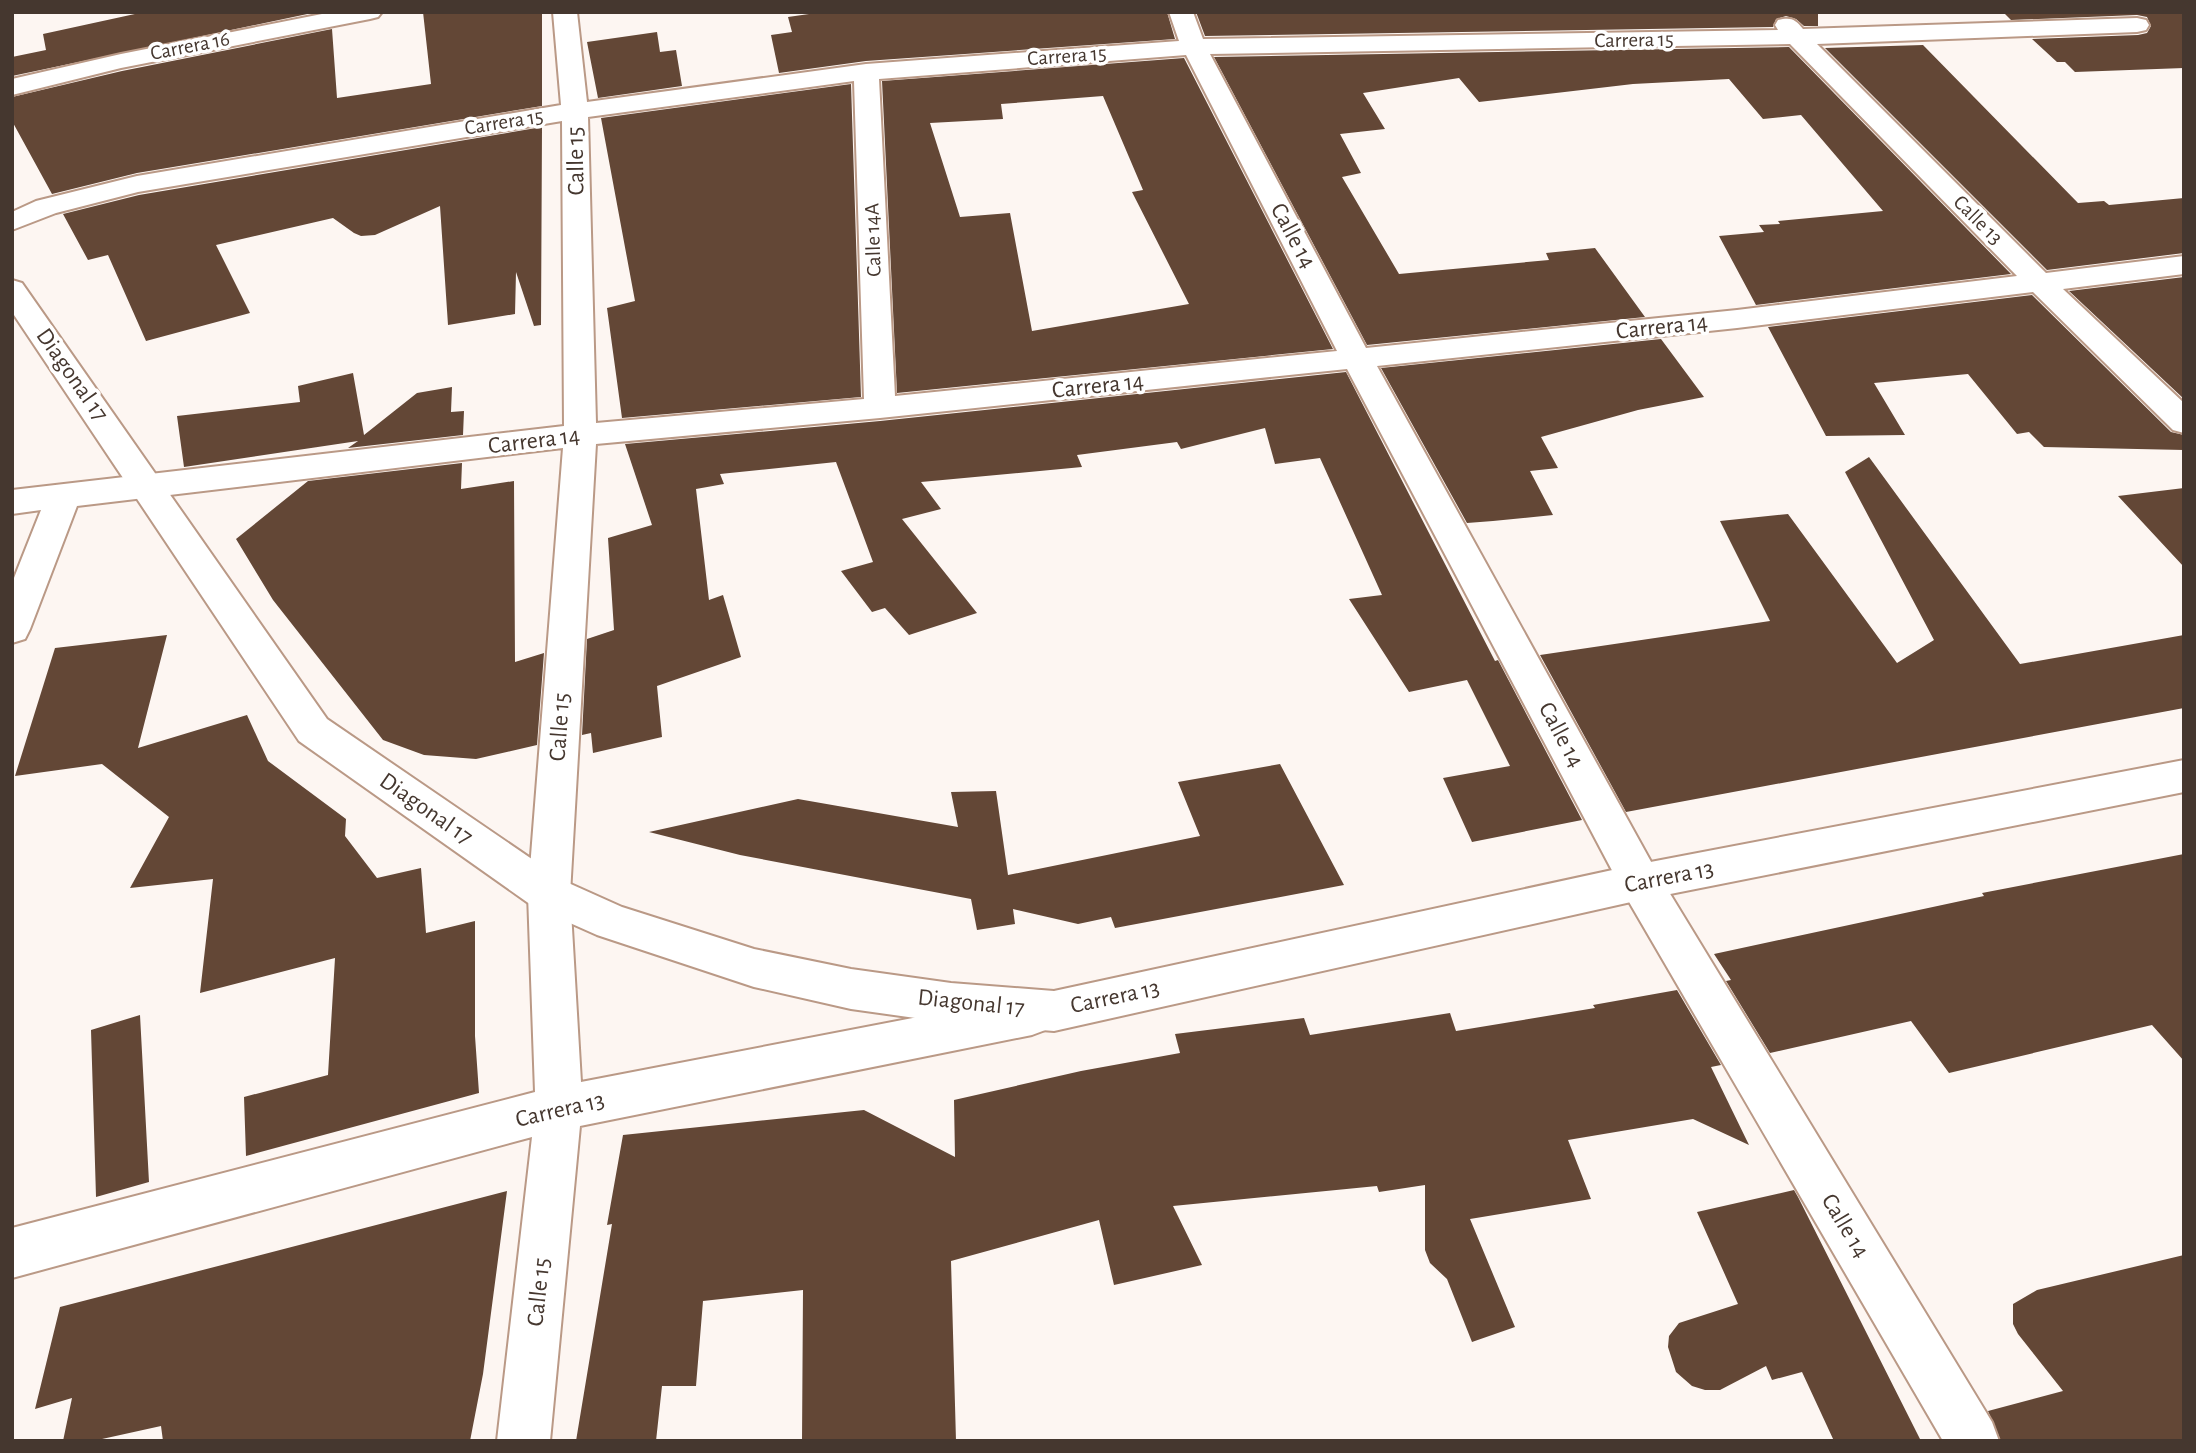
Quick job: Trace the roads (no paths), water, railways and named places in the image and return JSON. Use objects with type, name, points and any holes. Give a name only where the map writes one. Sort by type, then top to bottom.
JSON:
[{"type":"street","name":"Carrera 16","points":[[12,87],[121,61],[370,12]]},
{"type":"street","name":"Calle 15","points":[[523,1441],[559,1108],[549,894],[580,435],[575,111],[565,12]]},
{"type":"street","name":"Calle 13","points":[[1778,12],[1796,37],[2039,282],[2184,422]]},
{"type":"street","name":"Carrera 15","points":[[12,222],[46,207],[137,184],[575,111],[1188,29],[1796,37],[2137,24]]},
{"type":"street","name":"Calle 14","points":[[1188,29],[1357,359],[1640,882],[1972,1441]]},
{"type":"street","name":"Calle 14A","points":[[866,72],[880,408]]},
{"type":"street","name":"Carrera 14","points":[[12,502],[580,435],[880,408],[1737,319],[2184,265]]},
{"type":"street","name":"Diagonal 17","points":[[12,289],[313,730],[549,894],[612,922],[754,968],[851,989],[939,1002],[1054,1011]]},
{"type":"street","points":[[12,629],[64,495]]},
{"type":"street","name":"Carrera 13","points":[[12,1254],[559,1108],[1054,1011],[1640,882],[2184,776]]}]
